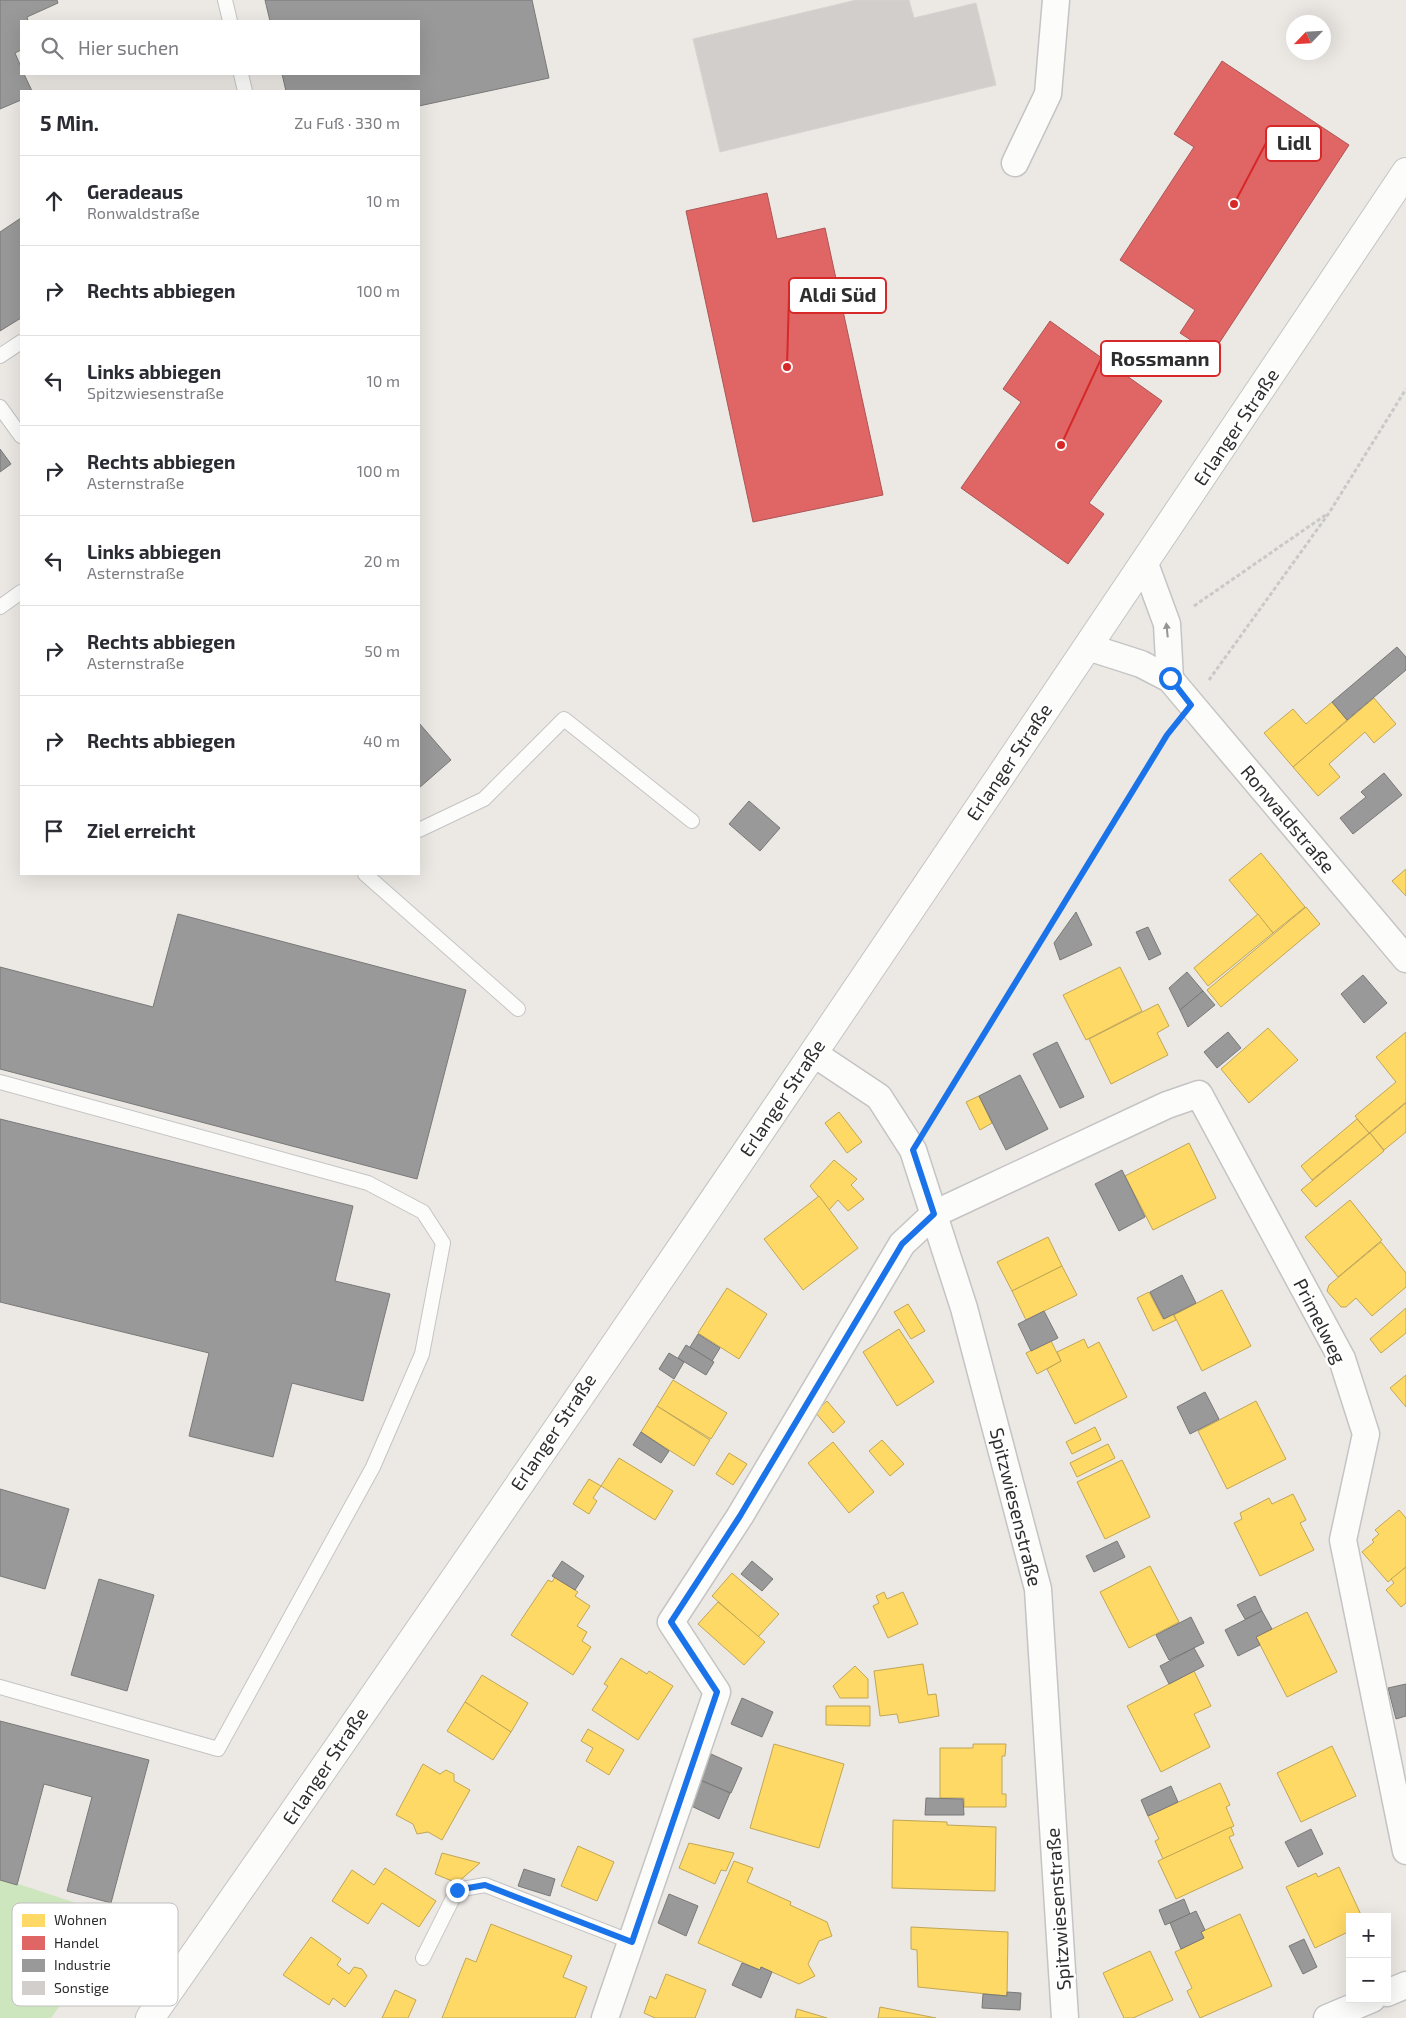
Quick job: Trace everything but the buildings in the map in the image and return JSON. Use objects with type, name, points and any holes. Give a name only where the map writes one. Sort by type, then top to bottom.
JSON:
[{"type":"main road","name":"Erlanger Straße","points":[[178,1978],[813,1053],[1145,564],[1406,172]]},
{"type":"main road","name":"Erlanger Straße","points":[[150,2018],[158,2006]]},
{"type":"street","points":[[1015,163],[1048,94],[1056,0]]},
{"type":"street","points":[[1145,564],[1167,624],[1170,678]]},
{"type":"street","name":"Ronwaldstraße","points":[[1088,648],[1141,664],[1170,678],[1406,959]]},
{"type":"street","name":"Spitzwiesenstraße","points":[[813,1053],[879,1097],[913,1150],[964,1308],[1038,1589],[1065,2018]]},
{"type":"street","name":"Primelweg","points":[[934,1214],[1166,1105],[1199,1094],[1342,1360],[1366,1434],[1343,1540],[1406,1851]]},
{"type":"street","points":[[605,2018],[717,1692],[671,1622],[740,1516],[902,1244],[934,1214]]},
{"type":"street","points":[[1391,1991],[1406,1985]]},
{"type":"street","points":[[1327,2018],[1363,2003]]},
{"type":"lane","points":[[225,0],[230,20]]},
{"type":"lane","points":[[241,75],[245,90]]},
{"type":"lane","points":[[0,356],[20,343]]},
{"type":"lane","points":[[0,407],[20,435]]},
{"type":"lane","points":[[0,607],[20,593]]},
{"type":"lane","points":[[420,830],[484,799],[564,719],[692,821]]},
{"type":"lane","points":[[366,875],[518,1009]]},
{"type":"lane","points":[[0,1082],[368,1183],[423,1212],[443,1244],[422,1354],[373,1467],[218,1749],[0,1688]]},
{"type":"lane","points":[[423,1958],[457,1890],[485,1885],[632,1942]]},
{"type":"path","points":[[913,1150],[1167,735],[1191,705],[1329,512],[1406,389]]},
{"type":"green space","points":[[0,1878],[76,1903],[12,1903],[12,2006],[60,2006],[51,2018],[0,2018]]},
{"type":"place","name":"Lidl","points":[[1234,204]]},
{"type":"place","name":"Aldi Süd","points":[[787,367]]},
{"type":"place","name":"Rossmann","points":[[1061,445]]},
{"type":"route","points":[[457,1890],[485,1885],[632,1942],[717,1692],[671,1622],[740,1516],[902,1244],[934,1214],[913,1150],[1167,735],[1191,705],[1170,678]]}]
